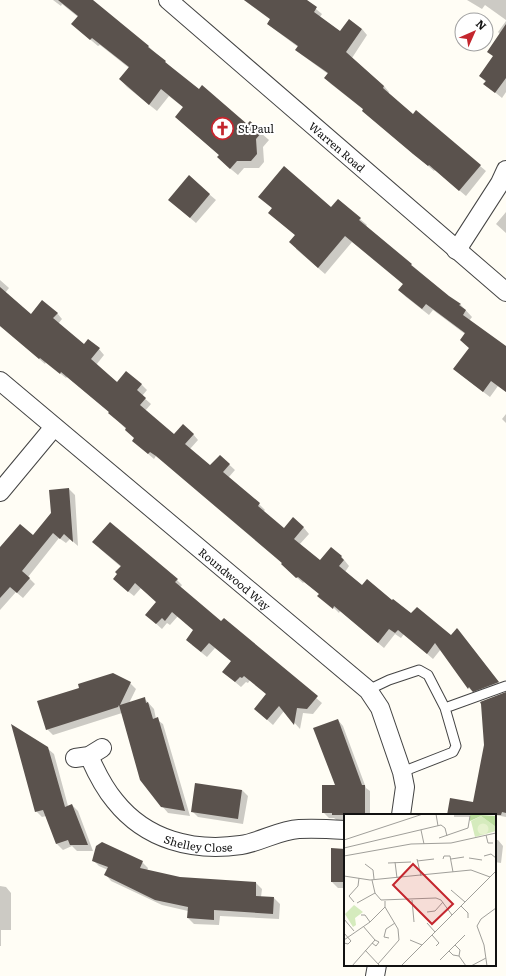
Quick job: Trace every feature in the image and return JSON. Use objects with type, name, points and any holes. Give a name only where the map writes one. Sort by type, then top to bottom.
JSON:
[{"type":"street","name":"Warren Road","points":[[168,0],[506,292]]},
{"type":"street","points":[[456,250],[500,183],[506,170]]},
{"type":"street","name":"Roundwood Way","points":[[0,381],[54,428],[125,485],[368,690],[380,708],[402,772],[404,787],[401,814]]},
{"type":"street","points":[[0,492],[54,428]]},
{"type":"street","name":"Shelley Close","points":[[89,754],[98,777],[114,801],[133,820],[159,836],[186,845],[214,848],[242,845],[283,832],[299,829],[344,830]]},
{"type":"street","points":[[375,976],[377,966]]},
{"type":"lane","points":[[368,690],[389,680],[419,670],[428,675],[445,708],[456,746],[453,752],[402,772]]},
{"type":"lane","points":[[445,708],[506,686]]},
{"type":"building","points":[[58,0],[93,0],[199,89],[202,85],[247,124],[250,121],[262,132],[256,139],[257,154],[251,161],[237,161],[230,169],[217,157],[219,155],[175,117],[183,107],[161,89],[149,105],[119,79],[129,67],[92,38],[90,40],[71,24],[78,16]]},
{"type":"building","points":[[244,0],[307,0],[317,7],[314,12],[340,31],[349,19],[362,29],[346,52],[384,86],[383,88],[413,114],[416,110],[481,165],[459,191],[362,111],[363,109],[324,78],[328,73],[295,50],[298,46],[267,24],[270,19]]},
{"type":"building","points":[[506,24],[506,78],[495,93],[483,84],[486,81],[479,76],[493,56],[487,52],[494,52],[494,42]]},
{"type":"building","points":[[284,166],[331,207],[338,199],[361,218],[359,220],[412,264],[411,265],[461,304],[459,305],[466,310],[463,315],[506,346],[506,392],[491,381],[483,392],[453,369],[469,348],[460,340],[465,333],[426,304],[422,309],[398,290],[403,284],[345,236],[318,268],[289,242],[295,235],[268,213],[272,208],[258,197]]},
{"type":"building","points":[[189,175],[210,194],[190,218],[168,200]]},
{"type":"building","points":[[0,287],[31,314],[42,300],[58,313],[53,318],[84,344],[88,339],[100,348],[91,359],[117,382],[126,371],[142,384],[137,390],[146,398],[140,405],[174,434],[183,424],[194,434],[185,444],[210,465],[220,455],[230,464],[223,472],[260,503],[258,506],[284,528],[293,517],[304,527],[294,539],[320,560],[331,547],[342,556],[341,557],[344,560],[339,566],[362,585],[367,579],[392,600],[393,599],[411,613],[417,607],[451,635],[457,628],[499,682],[473,692],[469,687],[468,689],[435,643],[427,654],[398,630],[395,633],[389,629],[378,643],[334,606],[333,609],[317,596],[319,594],[298,577],[296,578],[281,564],[282,563],[156,456],[150,452],[148,454],[132,441],[134,438],[125,430],[126,428],[108,413],[109,412],[61,372],[60,374],[40,358],[39,359],[0,326]]},
{"type":"building","points":[[69,488],[73,542],[64,534],[60,539],[53,533],[22,571],[30,578],[17,593],[10,587],[0,598],[0,547],[20,524],[33,535],[51,513],[49,490]]},
{"type":"building","points":[[110,522],[178,579],[175,582],[221,621],[224,618],[318,696],[307,709],[297,708],[294,725],[279,706],[267,720],[254,709],[266,694],[244,676],[242,678],[240,677],[235,682],[222,672],[231,661],[209,643],[201,652],[186,640],[193,630],[172,612],[165,621],[162,618],[156,624],[145,615],[156,602],[135,583],[128,592],[113,579],[117,574],[115,572],[121,566],[92,542]]},
{"type":"building","points":[[113,673],[131,682],[120,705],[145,697],[153,719],[158,717],[185,811],[161,807],[140,780],[119,705],[118,707],[46,730],[37,701],[79,688],[78,684]]},
{"type":"building","points":[[506,692],[506,813],[502,812],[501,815],[447,814],[450,798],[473,802],[484,745],[480,702]]},
{"type":"building","points":[[338,719],[362,785],[365,785],[365,814],[332,815],[332,813],[322,813],[322,785],[335,785],[313,728]]},
{"type":"building","points":[[11,724],[48,747],[65,807],[72,804],[88,845],[70,845],[68,840],[56,844],[43,810],[35,812]]},
{"type":"building","points":[[195,783],[242,790],[238,819],[191,812]]},
{"type":"building","points":[[102,842],[143,861],[140,868],[180,877],[256,882],[256,896],[274,897],[273,914],[214,910],[214,920],[187,918],[188,907],[155,900],[104,875],[108,867],[92,861],[96,846]]},
{"type":"building","points":[[331,848],[344,849],[344,882],[331,882]]},
{"type":"place","name":"St Paul","points":[[222,128]]}]
